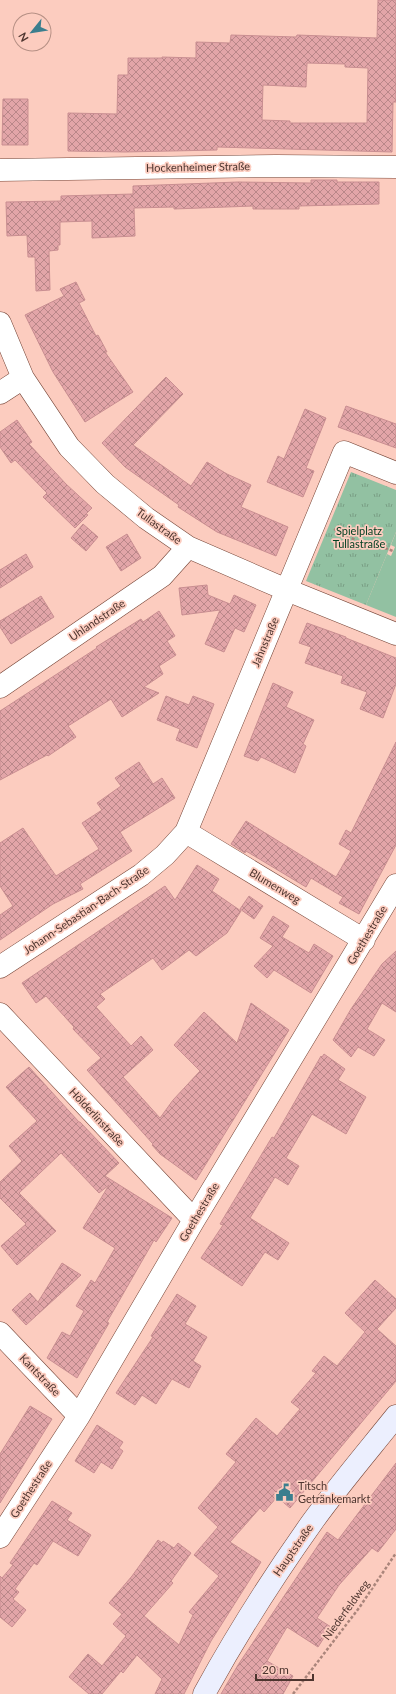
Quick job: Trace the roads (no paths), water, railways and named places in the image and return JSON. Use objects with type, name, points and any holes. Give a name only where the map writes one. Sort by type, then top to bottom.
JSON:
[{"type":"street","name":"Hockenheimer Straße","points":[[0,170],[276,166],[396,167]]},
{"type":"street","name":"Tullastraße","points":[[0,323],[23,378],[69,447],[105,484],[146,518],[188,547],[287,590],[396,634]]},
{"type":"street","points":[[0,393],[23,378]]},
{"type":"street","name":"Jahnstraße","points":[[186,832],[344,452],[396,473]]},
{"type":"street","name":"Uhlandstraße","points":[[0,687],[162,576],[188,547]]},
{"type":"street","name":"Blumenweg","points":[[186,832],[364,940]]},
{"type":"street","name":"Johann-Sebastian-Bach-Straße","points":[[0,967],[141,875],[165,855],[186,832]]},
{"type":"street","name":"Goethestraße","points":[[0,1537],[79,1416],[194,1220],[396,885]]},
{"type":"street","name":"Hölderlinstraße","points":[[0,1014],[194,1220]]},
{"type":"street","name":"Kantstraße","points":[[0,1334],[79,1416]]},
{"type":"street","name":"Hauptstraße","points":[[204,1694],[232,1643],[273,1579],[313,1521],[396,1416]]},
{"type":"place","name":"Titsch Getränkemarkt","points":[[285,1492]]},
{"type":"park label","name":"Spielplatz Tullastraße","points":[[359,537]]}]
